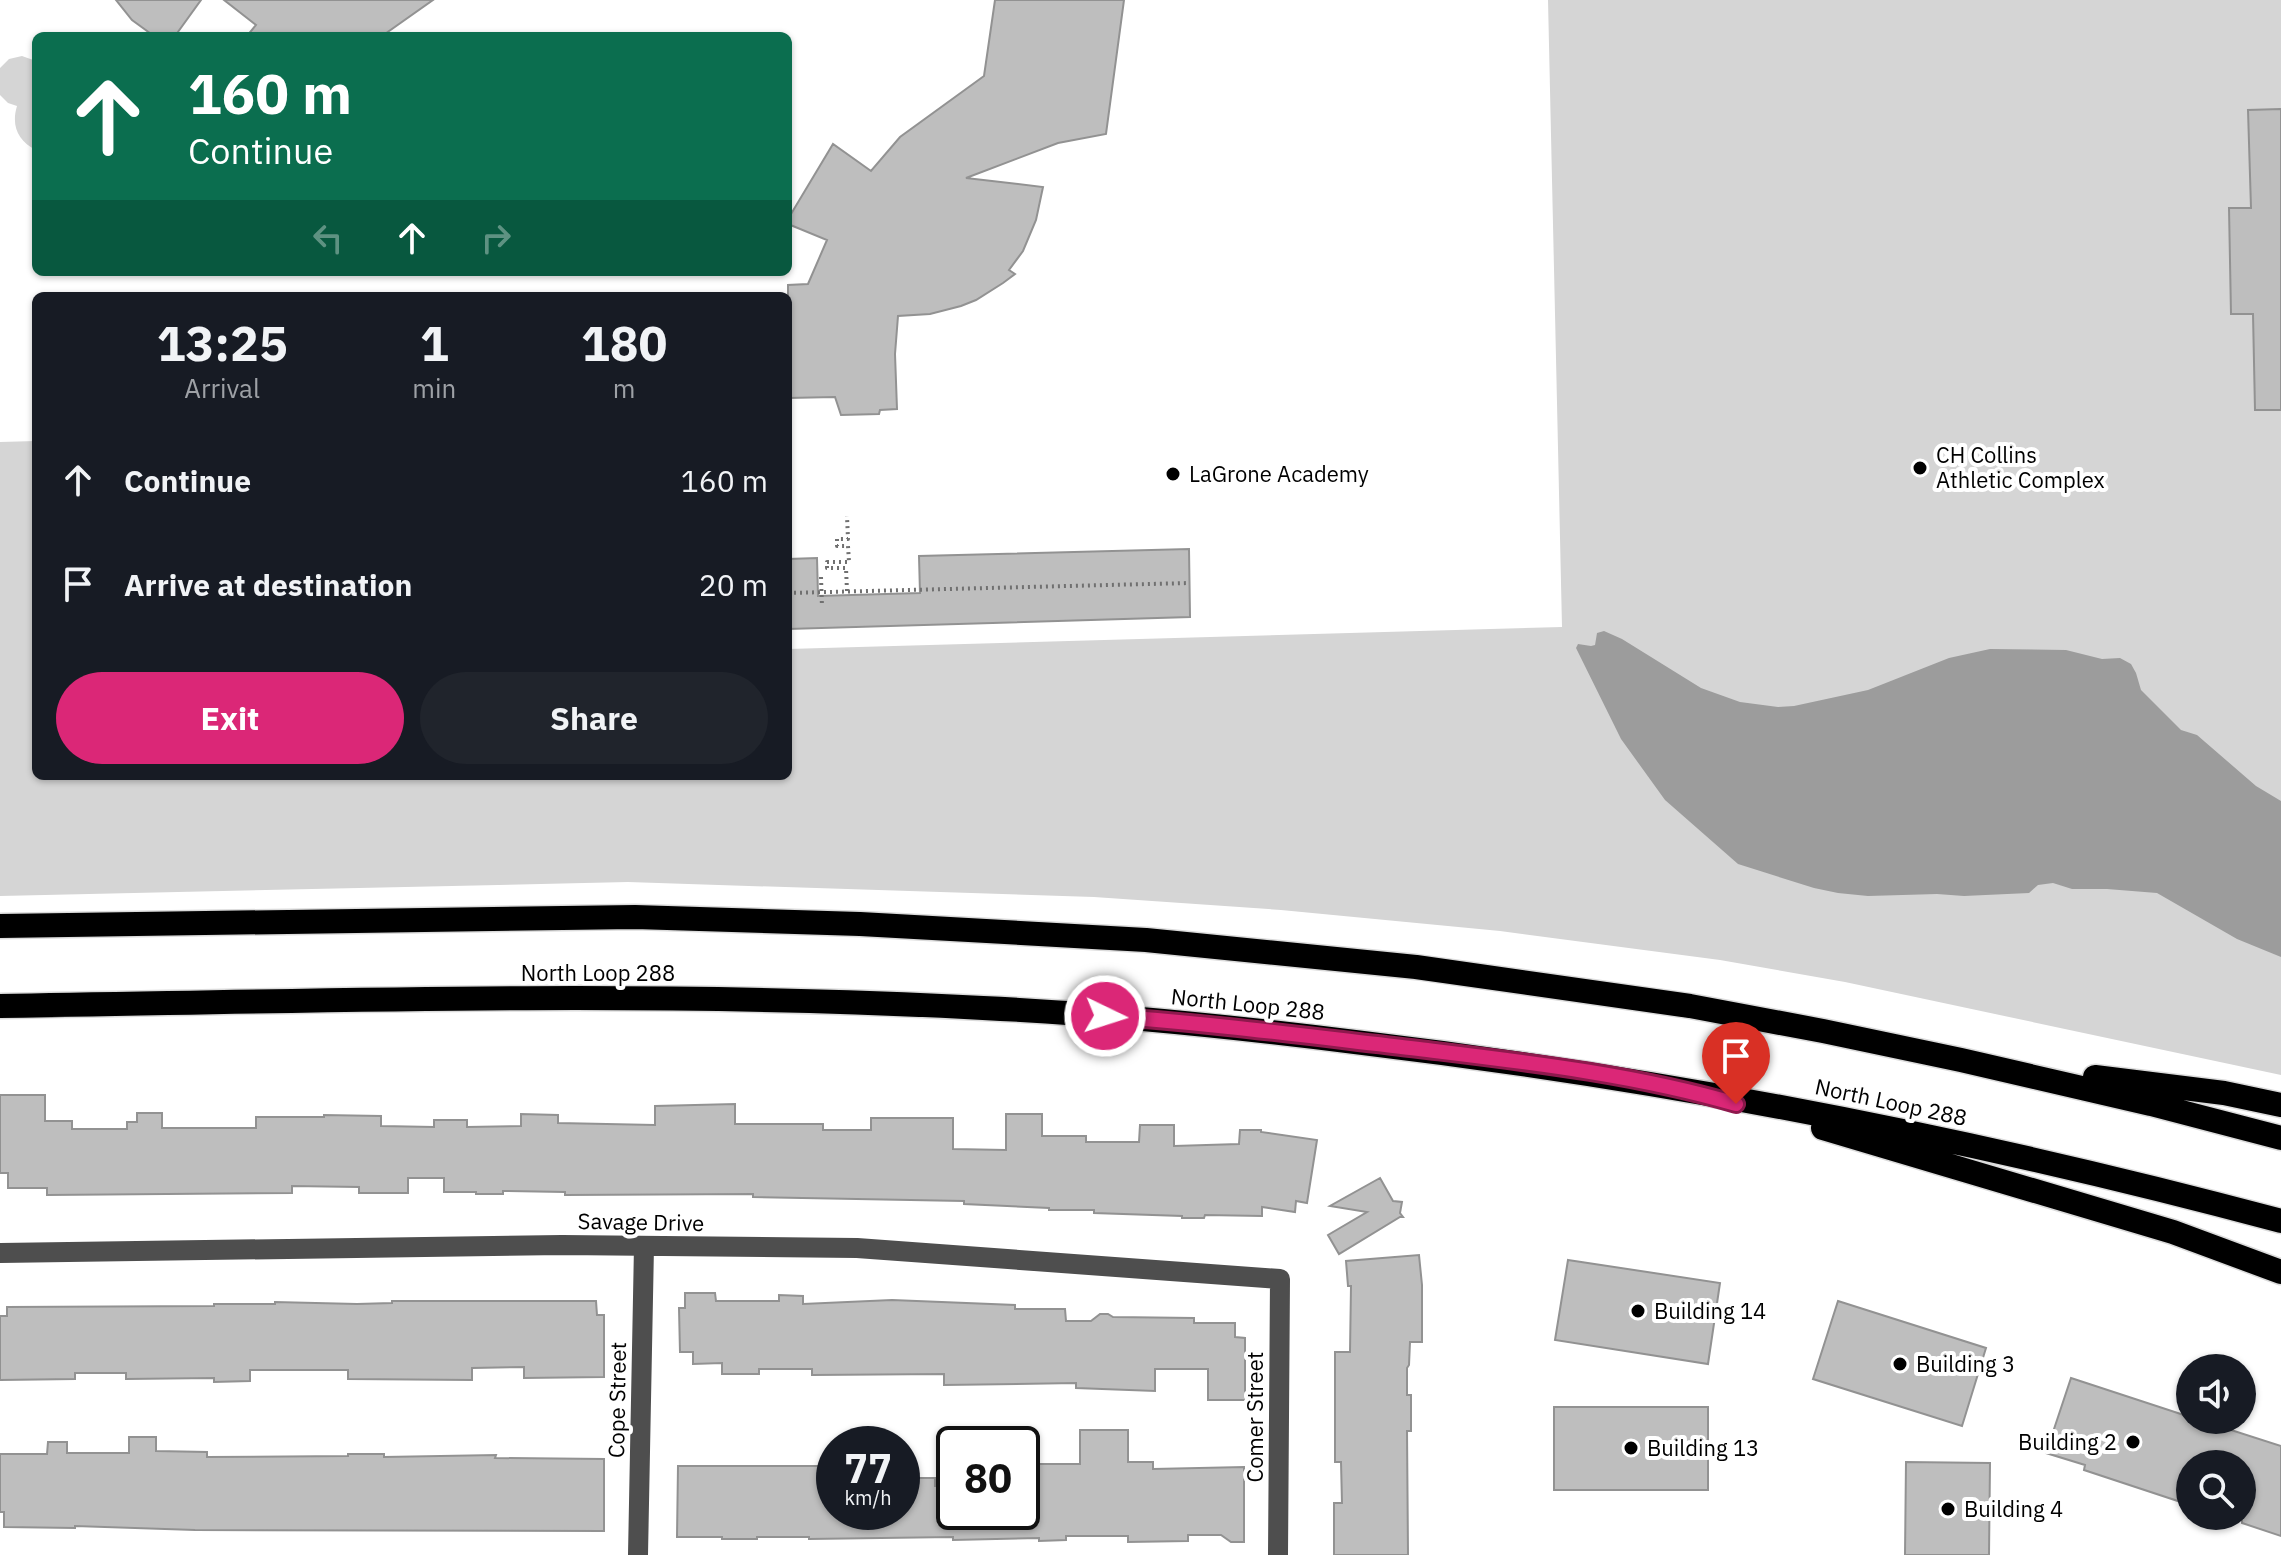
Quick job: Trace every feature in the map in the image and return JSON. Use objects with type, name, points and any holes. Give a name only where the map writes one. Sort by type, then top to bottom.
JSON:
[{"type":"highway","points":[[0,926],[635,917],[860,924],[1146,940],[1416,967],[1720,1012],[1961,1060],[2281,1138]]},
{"type":"highway","name":"North Loop 288","points":[[0,1006],[671,998],[985,1008],[1134,1018],[1470,1056],[1682,1088],[2011,1153],[2281,1221]]},
{"type":"highway","points":[[1961,1060],[2224,1093],[2281,1105]]},
{"type":"highway","points":[[1682,1088],[2173,1232],[2281,1272]]},
{"type":"street","name":"Savage Drive","points":[[0,1253],[562,1245],[857,1248],[1280,1279]]},
{"type":"street","name":"Cope Street","points":[[638,1555],[644,1246]]},
{"type":"street","name":"Comer Street","points":[[1278,1555],[1280,1279]]},
{"type":"path","points":[[847,516],[848,539],[837,539],[837,546],[848,546],[849,562],[827,562],[827,568],[846,568],[847,591]]},
{"type":"path","points":[[821,577],[822,607]]},
{"type":"path","points":[[792,593],[1189,583]]},
{"type":"shaded area","points":[[1548,0],[2281,0],[2281,1075],[1845,982],[1720,960],[1500,931],[1281,910],[1094,897],[628,882],[0,896],[0,442],[32,441],[32,780],[792,780],[792,649],[1562,627]]},
{"type":"shaded area","points":[[22,56],[32,60],[32,147],[18,132],[15,120],[17,106],[0,95],[0,68],[9,59]]},
{"type":"shaded area","points":[[1604,631],[1701,688],[1740,702],[1778,707],[1868,690],[1949,658],[1990,649],[2066,650],[2102,659],[2120,658],[2131,664],[2141,690],[2181,730],[2197,735],[2256,786],[2281,801],[2281,957],[2237,939],[2157,893],[2072,889],[2053,883],[2038,885],[2029,893],[1868,896],[1814,888],[1738,864],[1665,800],[1621,739],[1576,648],[1578,644],[1595,645],[1597,633]]},
{"type":"building","points":[[116,0],[201,0],[178,32],[148,32],[132,20]]},
{"type":"building","points":[[224,0],[433,0],[388,32],[250,32],[256,25]]},
{"type":"building","points":[[995,0],[1124,0],[1106,134],[1058,143],[966,178],[1043,187],[1036,220],[1023,251],[1009,270],[1015,274],[976,300],[961,306],[930,314],[898,316],[895,354],[897,409],[880,410],[879,414],[841,415],[835,397],[792,398],[792,292],[788,292],[788,285],[808,284],[827,240],[792,226],[792,212],[833,144],[871,171],[900,137],[984,76]]},
{"type":"building","points":[[2281,109],[2281,410],[2255,410],[2253,314],[2231,314],[2229,208],[2251,208],[2248,110]]},
{"type":"building","points":[[1189,549],[1190,617],[792,629],[792,559],[817,558],[818,596],[920,593],[919,556]]},
{"type":"building","points":[[0,1095],[45,1095],[45,1121],[72,1121],[72,1129],[127,1129],[127,1122],[137,1122],[137,1113],[162,1113],[162,1128],[256,1128],[256,1117],[324,1115],[381,1116],[381,1126],[434,1127],[434,1120],[467,1120],[467,1127],[521,1126],[521,1114],[558,1115],[558,1123],[655,1125],[655,1106],[735,1104],[735,1124],[823,1124],[823,1130],[871,1130],[871,1118],[953,1118],[953,1149],[1006,1150],[1006,1114],[1042,1114],[1042,1136],[1086,1136],[1086,1142],[1139,1142],[1140,1125],[1174,1125],[1174,1146],[1239,1144],[1240,1130],[1261,1130],[1317,1140],[1307,1203],[1296,1201],[1295,1212],[1262,1207],[1262,1216],[1205,1215],[1204,1218],[1182,1218],[964,1204],[964,1201],[753,1197],[753,1194],[565,1195],[565,1192],[503,1191],[503,1194],[476,1194],[444,1192],[444,1178],[408,1178],[408,1193],[359,1193],[359,1187],[292,1186],[292,1193],[47,1195],[47,1188],[8,1188],[8,1173],[0,1173]]},
{"type":"building","points":[[1380,1178],[1393,1201],[1402,1202],[1400,1213],[1403,1217],[1339,1254],[1328,1235],[1367,1212],[1330,1206]]},
{"type":"building","points":[[1419,1255],[1422,1342],[1410,1342],[1407,1368],[1407,1395],[1411,1395],[1411,1431],[1407,1431],[1408,1555],[1334,1555],[1334,1503],[1342,1503],[1341,1462],[1335,1462],[1335,1352],[1350,1352],[1351,1286],[1348,1286],[1346,1261]]},
{"type":"building","name":"Building 14","points":[[1568,1260],[1720,1283],[1708,1364],[1555,1340]]},
{"type":"building","points":[[685,1293],[715,1293],[716,1301],[779,1301],[779,1295],[803,1296],[803,1304],[892,1300],[1015,1305],[1015,1309],[1065,1309],[1066,1321],[1091,1321],[1100,1314],[1108,1314],[1113,1317],[1194,1318],[1194,1323],[1235,1323],[1235,1337],[1245,1338],[1245,1400],[1208,1400],[1208,1369],[1155,1369],[1155,1391],[1076,1388],[1076,1383],[944,1385],[944,1374],[812,1375],[812,1369],[759,1369],[759,1374],[722,1374],[722,1363],[693,1364],[693,1352],[680,1352],[679,1308],[685,1308]]},
{"type":"building","points":[[392,1301],[596,1301],[597,1315],[604,1315],[604,1377],[524,1378],[524,1367],[472,1368],[472,1380],[348,1379],[348,1370],[250,1370],[250,1381],[214,1382],[214,1378],[126,1379],[126,1373],[75,1373],[75,1379],[0,1380],[0,1316],[7,1316],[7,1307],[214,1306],[275,1302],[357,1304]]},
{"type":"building","name":"Building 3","points":[[1838,1301],[1986,1348],[1962,1426],[1813,1379]]},
{"type":"building","name":"Building 2","points":[[2071,1378],[2176,1412],[2176,1434],[2244,1434],[2281,1446],[2281,1536],[2256,1528],[2256,1450],[2176,1450],[2176,1500],[2084,1470],[2085,1465],[2046,1453]]},
{"type":"building","name":"Building 13","points":[[1554,1407],[1708,1407],[1708,1490],[1554,1490]]},
{"type":"building","points":[[1080,1430],[1128,1430],[1128,1462],[1153,1462],[1153,1469],[1244,1467],[1244,1542],[1231,1542],[1221,1535],[1188,1535],[1188,1541],[1128,1542],[1128,1536],[1066,1536],[1066,1540],[1039,1541],[1039,1538],[953,1540],[953,1537],[677,1537],[678,1466],[816,1466],[816,1530],[920,1530],[920,1478],[935,1478],[936,1530],[1040,1530],[1040,1464],[1080,1464]]},
{"type":"building","points":[[129,1437],[156,1437],[156,1451],[207,1452],[207,1457],[384,1454],[384,1457],[496,1455],[495,1458],[604,1459],[604,1531],[4,1527],[4,1512],[0,1512],[0,1454],[47,1454],[48,1442],[67,1442],[67,1453],[129,1453]]},
{"type":"building","name":"Building 4","points":[[1906,1462],[1990,1463],[1989,1555],[1905,1555]]},
{"type":"place","name":"CH Collins Athletic Complex","points":[[1920,468]]},
{"type":"place","name":"LaGrone Academy","points":[[1173,474]]},
{"type":"place","name":"Building 14","points":[[1638,1311]]},
{"type":"place","name":"Building 3","points":[[1900,1364]]},
{"type":"place","name":"Building 2","points":[[2133,1442]]},
{"type":"place","name":"Building 13","points":[[1631,1448]]},
{"type":"place","name":"Building 4","points":[[1948,1509]]},
{"type":"route","points":[[1105,1016],[1286,1033],[1559,1068],[1682,1088],[1736,1104]]}]
